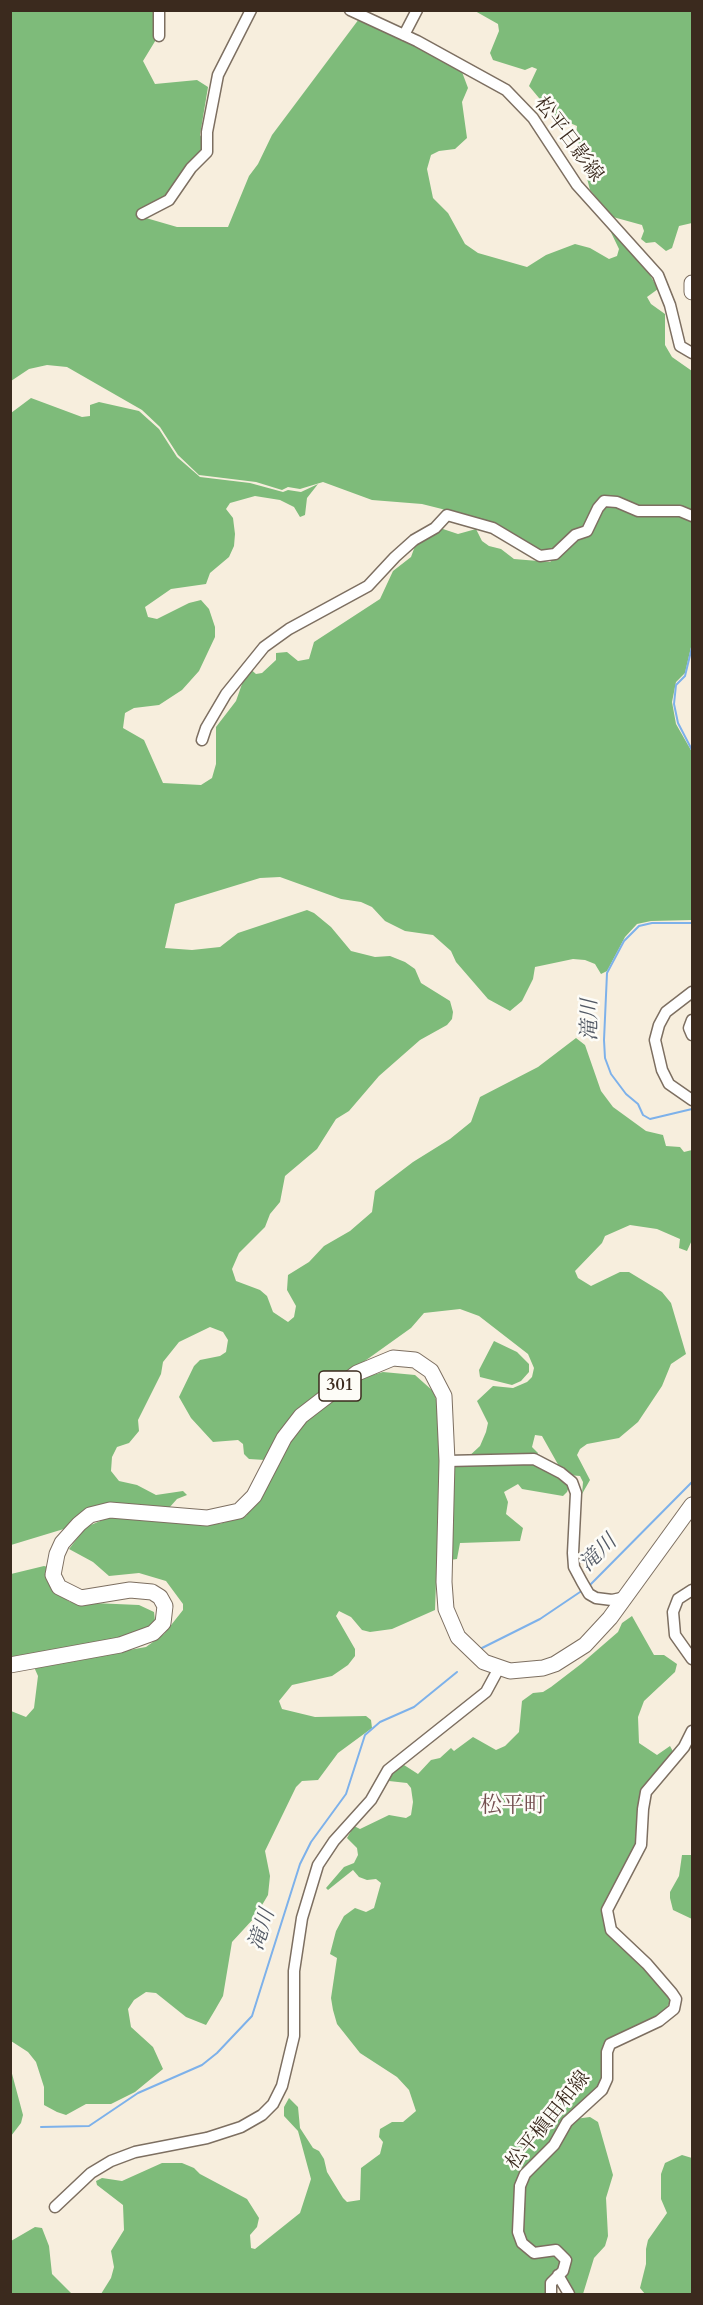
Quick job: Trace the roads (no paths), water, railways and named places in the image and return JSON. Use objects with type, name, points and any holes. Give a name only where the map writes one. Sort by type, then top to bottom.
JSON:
[{"type":"highway","points":[[693,283],[693,292]]},
{"type":"highway","name":"301","points":[[10,1665],[120,1646],[153,1633],[163,1623],[165,1606],[152,1592],[130,1590],[81,1598],[59,1587],[53,1575],[57,1554],[62,1543],[90,1515],[110,1510],[207,1518],[239,1511],[257,1490],[277,1449],[301,1416],[357,1373],[393,1358],[415,1360],[436,1377],[444,1396],[447,1461],[444,1582],[446,1609],[454,1631],[463,1644],[484,1662],[499,1668],[524,1671],[555,1664],[585,1645],[626,1596],[693,1505]]},
{"type":"street","points":[[159,10],[159,36]]},
{"type":"street","points":[[142,214],[169,200],[179,189],[191,168],[207,152],[209,137],[207,132],[218,75],[251,10]]},
{"type":"street","name":"松平日影線","points":[[350,10],[361,13],[476,71],[506,90],[533,118],[577,185],[658,275],[670,305],[680,346],[693,353]]},
{"type":"street","points":[[404,35],[417,10]]},
{"type":"street","points":[[202,740],[206,728],[226,694],[264,647],[289,629],[368,586],[395,557],[414,540],[435,528],[447,515],[493,528],[540,556],[555,554],[575,535],[587,531],[604,501],[617,502],[638,511],[680,511],[693,516]]},
{"type":"street","points":[[693,992],[666,1012],[659,1025],[656,1040],[662,1070],[669,1084],[693,1100]]},
{"type":"street","points":[[693,1020],[688,1028],[693,1035]]},
{"type":"street","points":[[447,1461],[537,1460],[561,1473],[572,1482],[576,1493],[574,1568],[592,1596],[603,1600],[626,1596]]},
{"type":"street","points":[[693,1590],[678,1599],[673,1612],[673,1628],[679,1643],[693,1659]]},
{"type":"street","points":[[55,2207],[91,2173],[111,2161],[135,2152],[207,2138],[241,2127],[262,2115],[273,2104],[282,2086],[294,2037],[294,1971],[302,1918],[318,1865],[334,1841],[371,1800],[388,1770],[486,1692],[499,1668]]},
{"type":"street","name":"松平槇田和線","points":[[551,2295],[551,2283],[566,2265],[560,2252],[556,2250],[534,2253],[522,2243],[518,2232],[520,2186],[525,2174],[554,2145],[567,2122],[602,2090],[607,2079],[607,2052],[610,2044],[659,2021],[674,2009],[676,1999],[672,1993],[647,1964],[615,1936],[607,1917],[609,1906],[641,1845],[646,1792],[688,1747],[693,1731]]},
{"type":"street","points":[[558,2275],[569,2295]]},
{"type":"waterway","name":"滝川","points":[[692,647],[685,676],[676,685],[674,704],[678,723],[692,750]]},
{"type":"waterway","name":"滝川","points":[[692,923],[652,923],[639,926],[624,941],[607,973],[604,1040],[605,1058],[611,1074],[626,1094],[638,1104],[643,1115],[650,1119],[692,1109]]},
{"type":"waterway","name":"滝川","points":[[588,1587],[692,1482]]},
{"type":"waterway","name":"滝川","points":[[482,1648],[540,1619],[583,1590]]},
{"type":"waterway","name":"滝川","points":[[41,2127],[89,2126],[138,2093],[202,2065],[217,2053],[252,2016],[300,1864],[311,1842],[346,1794],[365,1735],[380,1722],[414,1707],[457,1672]]},
{"type":"district","name":"松平町","points":[[513,1807]]}]
